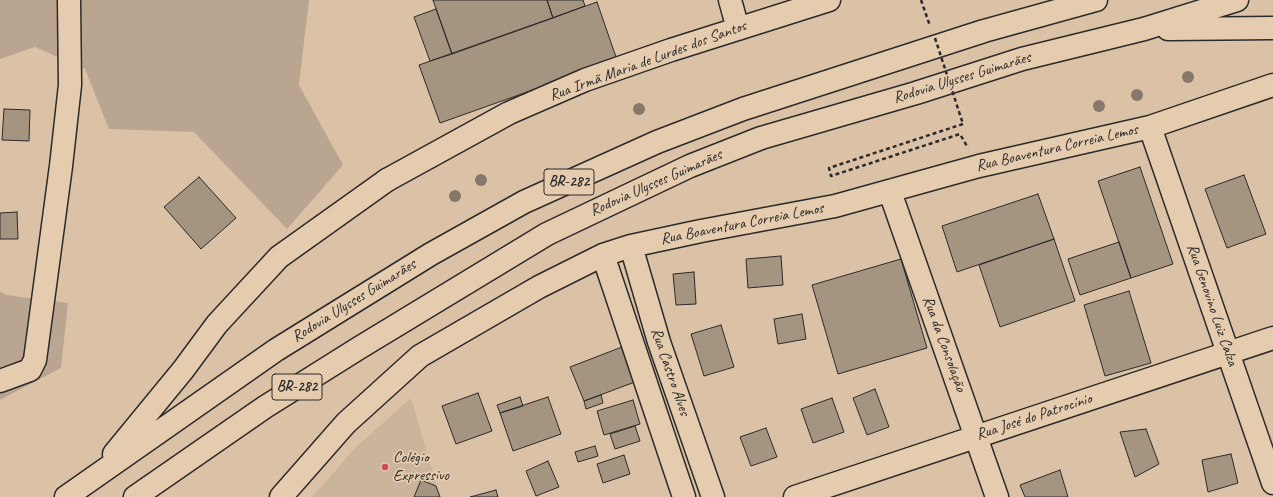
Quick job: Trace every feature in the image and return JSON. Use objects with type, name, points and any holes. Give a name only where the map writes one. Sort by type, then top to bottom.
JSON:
[{"type":"main road","points":[[0,381],[30,370],[35,360],[62,166],[70,85],[69,0]]},
{"type":"main road","points":[[730,0],[738,29]]},
{"type":"main road","name":"Rua Irmã Maria de Lurdes dos Santos","points":[[95,476],[183,370],[217,324],[279,257],[387,180],[509,113],[585,80],[829,0]]},
{"type":"main road","name":"Rodovia Ulysses Guimarães","points":[[66,497],[276,350],[432,254],[524,202],[657,142],[743,109],[984,31],[1096,0]]},
{"type":"main road","name":"Rodovia Ulysses Guimarães","points":[[135,497],[264,407],[548,234],[690,166],[761,138],[916,93],[1022,59],[1144,29],[1237,0]]},
{"type":"main road","points":[[1144,29],[1273,28]]},
{"type":"main road","name":"Rua Boaventura Correia Lemos","points":[[281,497],[346,423],[420,356],[539,287],[603,255],[631,246],[764,218],[835,206],[890,192],[979,166],[1150,127],[1273,85]]},
{"type":"main road","name":"Rua Genovino Luiz Calza","points":[[1150,127],[1273,483]]},
{"type":"main road","name":"Rua da Consolação","points":[[890,192],[977,436],[997,497]]},
{"type":"main road","name":"Rua Castro Alves","points":[[631,246],[659,342],[713,497]]},
{"type":"main road","name":"Rua Castro Alves","points":[[603,255],[684,497]]},
{"type":"main road","name":"Rua José do Patrocínio","points":[[795,497],[1273,338]]},
{"type":"main road","points":[[635,352],[659,342]]},
{"type":"main road","points":[[662,432],[687,422]]},
{"type":"path","points":[[921,0],[931,28]]},
{"type":"path","points":[[935,38],[963,124],[829,168],[831,176],[960,134]]},
{"type":"shaded area","points":[[0,0],[309,0],[299,85],[343,165],[287,229],[194,132],[109,129],[85,69],[35,47],[0,59]]},
{"type":"shaded area","points":[[0,291],[6,295],[68,303],[61,368],[0,400]]},
{"type":"shaded area","name":"Colégio Expressivo","points":[[411,398],[440,497],[312,497],[356,447]]},
{"type":"building","points":[[433,0],[547,0],[553,18],[452,54]]},
{"type":"building","points":[[547,0],[583,0],[585,6],[553,18]]},
{"type":"building","points":[[597,2],[617,60],[440,123],[419,65]]},
{"type":"building","points":[[436,9],[452,54],[430,61],[414,17]]},
{"type":"building","points":[[4,109],[30,110],[29,141],[2,140]]},
{"type":"building","points":[[1140,167],[1173,264],[1131,278],[1098,181]]},
{"type":"building","points":[[1244,175],[1266,234],[1227,248],[1205,189]]},
{"type":"building","points":[[199,177],[236,218],[201,249],[164,207]]},
{"type":"building","points":[[1038,194],[1054,239],[957,272],[942,226]]},
{"type":"building","points":[[17,212],[18,239],[0,239],[0,213]]},
{"type":"building","points":[[1054,239],[1075,301],[1000,327],[979,265]]},
{"type":"building","points":[[1119,242],[1131,278],[1080,295],[1068,259]]},
{"type":"building","points":[[781,256],[783,285],[748,288],[746,259]]},
{"type":"building","points":[[901,259],[927,348],[838,374],[812,285]]},
{"type":"building","points":[[694,272],[696,304],[676,305],[673,274]]},
{"type":"building","points":[[1129,291],[1151,363],[1105,376],[1084,305]]},
{"type":"building","points":[[802,314],[806,339],[778,344],[774,319]]},
{"type":"building","points":[[721,325],[734,367],[704,376],[691,334]]},
{"type":"building","points":[[622,347],[635,382],[584,401],[570,367]]},
{"type":"building","points":[[875,389],[889,427],[867,435],[853,398]]},
{"type":"building","points":[[478,393],[492,431],[456,444],[442,406]]},
{"type":"building","points":[[601,395],[603,403],[586,409],[584,401]]},
{"type":"building","points":[[520,397],[523,406],[500,413],[497,405]]},
{"type":"building","points":[[548,397],[561,434],[513,451],[500,413]]},
{"type":"building","points":[[832,398],[844,432],[813,443],[801,409]]},
{"type":"building","points":[[633,400],[640,424],[604,435],[597,411]]},
{"type":"building","points":[[635,426],[640,441],[615,449],[610,434]]},
{"type":"building","points":[[766,428],[777,457],[751,466],[740,437]]},
{"type":"building","points":[[1146,429],[1159,464],[1135,477],[1120,432]]},
{"type":"building","points":[[595,446],[598,456],[578,462],[575,452]]},
{"type":"building","points":[[1231,454],[1238,483],[1208,492],[1202,460]]},
{"type":"building","points":[[624,455],[630,474],[603,483],[597,464]]},
{"type":"building","points":[[548,461],[559,487],[536,496],[526,471]]},
{"type":"building","points":[[1060,470],[1068,497],[1025,497],[1020,485]]},
{"type":"building","points":[[421,480],[436,486],[440,497],[414,497]]},
{"type":"building","points":[[496,490],[498,497],[470,497]]},
{"type":"place","name":"Colégio Expressivo","points":[[385,467]]}]
